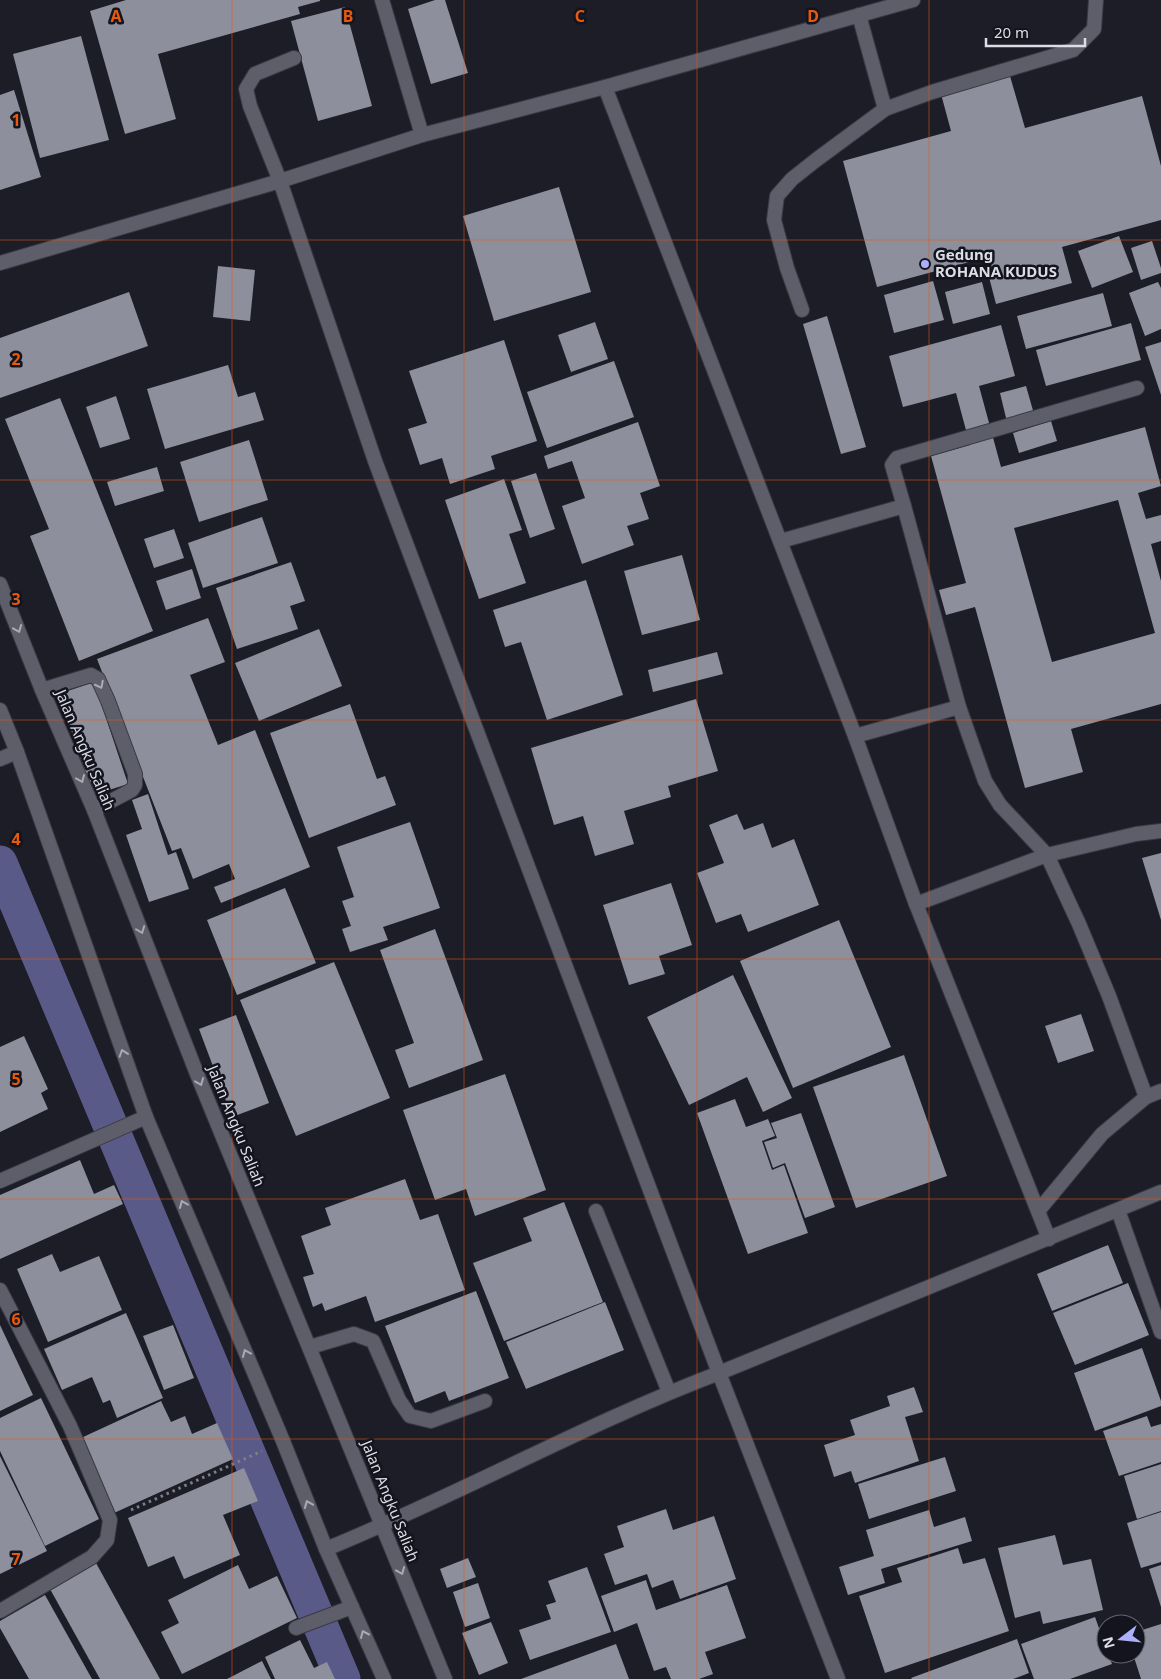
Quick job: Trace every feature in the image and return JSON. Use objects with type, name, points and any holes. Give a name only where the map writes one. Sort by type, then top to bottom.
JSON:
[{"type":"street","points":[[382,0],[422,135]]},
{"type":"street","points":[[0,262],[280,182],[422,135],[605,87],[913,0]]},
{"type":"street","points":[[802,310],[787,268],[774,220],[777,196],[792,180],[885,109],[932,92],[1073,50],[1094,29],[1096,0]]},
{"type":"street","points":[[859,15],[885,109]]},
{"type":"street","points":[[294,58],[255,74],[246,89],[250,106],[280,182],[375,461],[719,1373],[838,1679]]},
{"type":"street","points":[[605,87],[781,541],[916,904],[1049,1239]]},
{"type":"street","points":[[1137,388],[897,458],[892,465],[960,706],[985,781],[1000,805],[1047,856],[1079,924],[1109,996],[1146,1097]]},
{"type":"street","points":[[781,541],[904,506]]},
{"type":"street","name":"Jalan Angku Saliah","points":[[0,584],[42,690],[94,810],[197,1074],[445,1679]]},
{"type":"street","points":[[42,690],[91,675],[98,679],[108,701],[135,774],[135,785],[132,790],[94,810]]},
{"type":"street","points":[[855,736],[960,706]]},
{"type":"street","points":[[0,710],[8,756],[140,1119],[283,1441],[326,1549],[384,1679]]},
{"type":"street","points":[[916,904],[1047,856],[1136,834],[1161,831]]},
{"type":"street","points":[[1039,1210],[1102,1134],[1146,1097],[1161,1091]]},
{"type":"street","points":[[0,1180],[140,1119]]},
{"type":"street","points":[[326,1549],[383,1526],[668,1392],[719,1373],[1161,1192]]},
{"type":"street","points":[[1118,1210],[1161,1332]]},
{"type":"street","points":[[596,1211],[668,1392]]},
{"type":"street","points":[[0,1290],[70,1426],[110,1520],[107,1540],[92,1557],[0,1611]]},
{"type":"street","points":[[310,1347],[354,1334],[373,1341],[399,1400],[410,1416],[431,1421],[485,1400]]},
{"type":"street","points":[[296,1628],[352,1607]]},
{"type":"path","points":[[110,1520],[257,1453]]},
{"type":"building","points":[[126,0],[320,1],[298,7],[300,14],[158,54],[176,119],[125,134],[90,11]]},
{"type":"building","points":[[435,0],[445,0],[468,73],[431,84],[408,9]]},
{"type":"building","points":[[345,7],[372,106],[318,121],[291,21]]},
{"type":"building","points":[[81,36],[109,140],[40,158],[13,54]]},
{"type":"building","points":[[1010,76],[1025,128],[1142,96],[1161,166],[1161,220],[1062,247],[1072,283],[996,304],[984,258],[877,287],[843,161],[951,131],[941,94]]},
{"type":"building","points":[[14,90],[41,177],[0,190],[0,95]]},
{"type":"building","points":[[559,187],[591,292],[494,321],[463,216]]},
{"type":"building","points":[[1119,236],[1133,272],[1092,288],[1078,251]]},
{"type":"building","points":[[1152,241],[1161,273],[1141,280],[1131,248]]},
{"type":"building","points":[[218,266],[255,270],[250,321],[213,317]]},
{"type":"building","points":[[933,281],[944,320],[894,333],[884,295]]},
{"type":"building","points":[[982,282],[990,314],[953,324],[945,292]]},
{"type":"building","points":[[1158,282],[1161,288],[1161,329],[1145,336],[1129,293]]},
{"type":"building","points":[[129,292],[148,346],[0,398],[0,338]]},
{"type":"building","points":[[1103,293],[1112,326],[1026,349],[1017,316]]},
{"type":"building","points":[[827,316],[866,447],[841,454],[803,324]]},
{"type":"building","points":[[595,322],[608,359],[571,372],[558,335]]},
{"type":"building","points":[[1131,323],[1141,360],[1046,386],[1036,350]]},
{"type":"building","points":[[1001,325],[1015,376],[979,386],[1001,467],[1145,427],[1161,486],[1138,493],[1146,519],[1161,515],[1161,541],[1151,544],[1161,581],[1161,704],[1071,729],[1083,772],[1025,788],[975,607],[946,615],[939,590],[966,583],[931,456],[970,445],[956,393],[903,407],[889,356]],"holes":[[[1118,500],[1155,633],[1052,662],[1014,528]]]},
{"type":"building","points":[[504,340],[537,441],[491,456],[495,469],[450,484],[442,458],[420,465],[408,429],[427,423],[409,371]]},
{"type":"building","points":[[1161,342],[1161,395],[1145,347]]},
{"type":"building","points":[[614,361],[634,417],[547,448],[527,392]]},
{"type":"building","points":[[228,365],[238,397],[255,392],[264,420],[165,449],[147,389]]},
{"type":"building","points":[[1026,386],[1034,414],[1007,422],[1000,393]]},
{"type":"building","points":[[116,396],[130,439],[100,448],[86,407]]},
{"type":"building","points":[[60,398],[153,631],[79,661],[30,536],[49,529],[5,419]]},
{"type":"building","points":[[1051,421],[1057,441],[1019,453],[1013,433]]},
{"type":"building","points":[[638,422],[660,486],[640,493],[649,519],[627,526],[634,545],[582,564],[562,506],[585,498],[572,461],[548,469],[544,456]]},
{"type":"building","points":[[249,440],[268,500],[199,522],[180,462]]},
{"type":"building","points":[[157,467],[164,491],[115,506],[107,482]]},
{"type":"building","points":[[536,473],[555,529],[530,538],[511,481]]},
{"type":"building","points":[[504,479],[522,530],[509,534],[526,583],[479,599],[445,500]]},
{"type":"building","points":[[262,517],[278,563],[203,588],[188,543]]},
{"type":"building","points":[[174,529],[184,558],[154,568],[144,539]]},
{"type":"building","points":[[682,555],[700,620],[642,635],[624,571]]},
{"type":"building","points":[[291,562],[305,601],[290,606],[298,629],[237,649],[216,588]]},
{"type":"building","points":[[192,569],[201,598],[166,610],[156,581]]},
{"type":"building","points":[[586,580],[623,695],[547,720],[521,642],[505,647],[493,610]]},
{"type":"building","points":[[208,618],[225,662],[190,675],[218,745],[255,730],[310,867],[221,903],[214,887],[235,879],[229,864],[193,879],[181,848],[172,851],[97,659]]},
{"type":"building","points":[[319,629],[342,686],[259,721],[235,663]]},
{"type":"building","points":[[717,652],[723,674],[653,692],[648,670]]},
{"type":"building","points":[[94,682],[128,784],[93,795],[59,694]]},
{"type":"building","points":[[696,699],[718,771],[668,786],[671,797],[624,811],[634,844],[595,856],[583,816],[554,825],[531,748]]},
{"type":"building","points":[[350,704],[377,779],[385,776],[396,805],[309,838],[270,733]]},
{"type":"building","points":[[148,794],[168,855],[176,852],[189,889],[149,902],[126,835],[142,829],[132,800]]},
{"type":"building","points":[[737,814],[744,830],[763,823],[772,848],[794,839],[819,905],[748,932],[741,914],[716,923],[697,873],[724,863],[709,825]]},
{"type":"building","points":[[410,822],[440,908],[383,927],[388,940],[350,952],[342,929],[351,926],[342,901],[354,897],[337,847]]},
{"type":"building","points":[[1161,853],[1161,920],[1142,858]]},
{"type":"building","points":[[671,883],[692,945],[659,956],[665,974],[629,985],[603,905]]},
{"type":"building","points":[[285,888],[316,963],[237,995],[207,920]]},
{"type":"building","points":[[839,920],[891,1047],[793,1088],[740,961]]},
{"type":"building","points":[[435,929],[483,1060],[409,1088],[395,1050],[414,1043],[380,950]]},
{"type":"building","points":[[334,962],[390,1098],[296,1136],[240,1000]]},
{"type":"building","points":[[733,975],[792,1098],[763,1112],[747,1077],[689,1105],[647,1017]]},
{"type":"building","points":[[1081,1014],[1094,1051],[1058,1063],[1045,1026]]},
{"type":"building","points":[[236,1015],[269,1103],[232,1117],[199,1029]]},
{"type":"building","points":[[24,1036],[48,1089],[41,1093],[48,1109],[0,1132],[0,1047]]},
{"type":"building","points":[[904,1055],[947,1176],[856,1208],[813,1087]]},
{"type":"building","points":[[505,1074],[546,1190],[475,1216],[466,1189],[435,1200],[403,1110]]},
{"type":"building","points":[[735,1099],[746,1127],[768,1119],[775,1136],[762,1141],[772,1170],[784,1165],[808,1233],[748,1254],[697,1113]]},
{"type":"building","points":[[801,1113],[835,1207],[805,1218],[785,1163],[773,1168],[764,1142],[777,1138],[771,1123]]},
{"type":"building","points":[[80,1160],[94,1194],[114,1185],[123,1204],[0,1259],[0,1195]]},
{"type":"building","points":[[405,1179],[420,1220],[438,1214],[465,1290],[375,1322],[366,1296],[325,1311],[322,1303],[313,1307],[303,1277],[314,1274],[301,1236],[331,1225],[325,1208]]},
{"type":"building","points":[[564,1202],[603,1302],[504,1341],[473,1263],[532,1241],[523,1218]]},
{"type":"building","points":[[1108,1245],[1123,1283],[1052,1311],[1037,1274]]},
{"type":"building","points":[[52,1254],[60,1272],[99,1256],[122,1310],[48,1342],[17,1269]]},
{"type":"building","points":[[1128,1283],[1149,1335],[1075,1365],[1053,1313]]},
{"type":"building","points":[[476,1291],[509,1378],[449,1401],[445,1391],[415,1403],[385,1326]]},
{"type":"building","points":[[605,1302],[624,1350],[526,1389],[506,1342]]},
{"type":"building","points":[[126,1313],[163,1398],[117,1418],[110,1400],[103,1403],[92,1377],[62,1390],[44,1349]]},
{"type":"building","points":[[0,1325],[33,1395],[0,1411]]},
{"type":"building","points":[[173,1325],[194,1378],[164,1390],[143,1336]]},
{"type":"building","points":[[1142,1348],[1161,1401],[1161,1406],[1095,1431],[1074,1373]]},
{"type":"building","points":[[914,1387],[923,1412],[905,1417],[919,1461],[855,1483],[851,1471],[834,1477],[824,1445],[855,1435],[850,1420],[890,1406],[887,1396]]},
{"type":"building","points":[[41,1398],[99,1519],[45,1546],[0,1451],[0,1418]]},
{"type":"building","points":[[161,1401],[171,1422],[185,1416],[192,1434],[217,1423],[233,1459],[114,1513],[81,1438]]},
{"type":"building","points":[[1147,1416],[1151,1427],[1161,1424],[1161,1462],[1119,1476],[1103,1431]]},
{"type":"building","points":[[0,1456],[47,1551],[0,1574]]},
{"type":"building","points":[[945,1457],[956,1491],[869,1519],[858,1484]]},
{"type":"building","points":[[1161,1464],[1161,1511],[1137,1519],[1124,1476]]},
{"type":"building","points":[[244,1468],[258,1501],[223,1515],[240,1555],[184,1579],[174,1556],[148,1567],[128,1518]]},
{"type":"building","points":[[666,1509],[673,1530],[714,1516],[736,1579],[680,1599],[673,1580],[652,1588],[647,1574],[615,1585],[604,1554],[624,1547],[617,1526]]},
{"type":"building","points":[[929,1510],[934,1527],[965,1517],[972,1541],[881,1569],[885,1583],[848,1595],[839,1567],[874,1556],[866,1530]]},
{"type":"building","points":[[1161,1512],[1161,1562],[1141,1568],[1127,1523]]},
{"type":"building","points":[[1055,1535],[1063,1565],[1091,1559],[1103,1610],[1043,1624],[1040,1611],[1015,1618],[998,1548]]},
{"type":"building","points":[[958,1548],[963,1564],[985,1558],[1009,1631],[885,1673],[859,1596],[902,1582],[897,1568]]},
{"type":"building","points":[[468,1558],[476,1577],[447,1588],[440,1569]]},
{"type":"building","points":[[96,1563],[160,1679],[100,1679],[50,1589]]},
{"type":"building","points":[[238,1565],[249,1589],[277,1576],[297,1618],[182,1674],[161,1632],[179,1623],[168,1600]]},
{"type":"building","points":[[1161,1565],[1161,1607],[1149,1569]]},
{"type":"building","points":[[587,1567],[611,1632],[530,1660],[519,1630],[551,1619],[546,1605],[556,1602],[548,1581]]},
{"type":"building","points":[[646,1580],[656,1610],[727,1585],[746,1638],[705,1652],[713,1674],[699,1679],[671,1679],[666,1667],[654,1671],[637,1623],[614,1632],[601,1596]]},
{"type":"building","points":[[478,1583],[490,1618],[465,1627],[453,1592]]},
{"type":"building","points":[[45,1595],[92,1679],[29,1679],[0,1628],[0,1621]]},
{"type":"building","points":[[1095,1617],[1096,1664],[1112,1664],[1070,1679],[1034,1679],[1021,1644]]},
{"type":"building","points":[[491,1622],[508,1663],[479,1675],[462,1633]]},
{"type":"building","points":[[1161,1624],[1161,1679],[1141,1679],[1136,1664],[1146,1664],[1146,1629]]},
{"type":"building","points":[[1017,1639],[1029,1673],[1013,1679],[911,1678]]},
{"type":"building","points":[[300,1640],[314,1668],[327,1662],[335,1679],[275,1679],[265,1657]]},
{"type":"building","points":[[616,1644],[629,1679],[521,1679]]},
{"type":"building","points":[[262,1661],[271,1679],[227,1679]]},
{"type":"waterway","points":[[0,863],[343,1679]]},
{"type":"place","name":"Gedung ROHANA KUDUS","points":[[925,264]]}]
